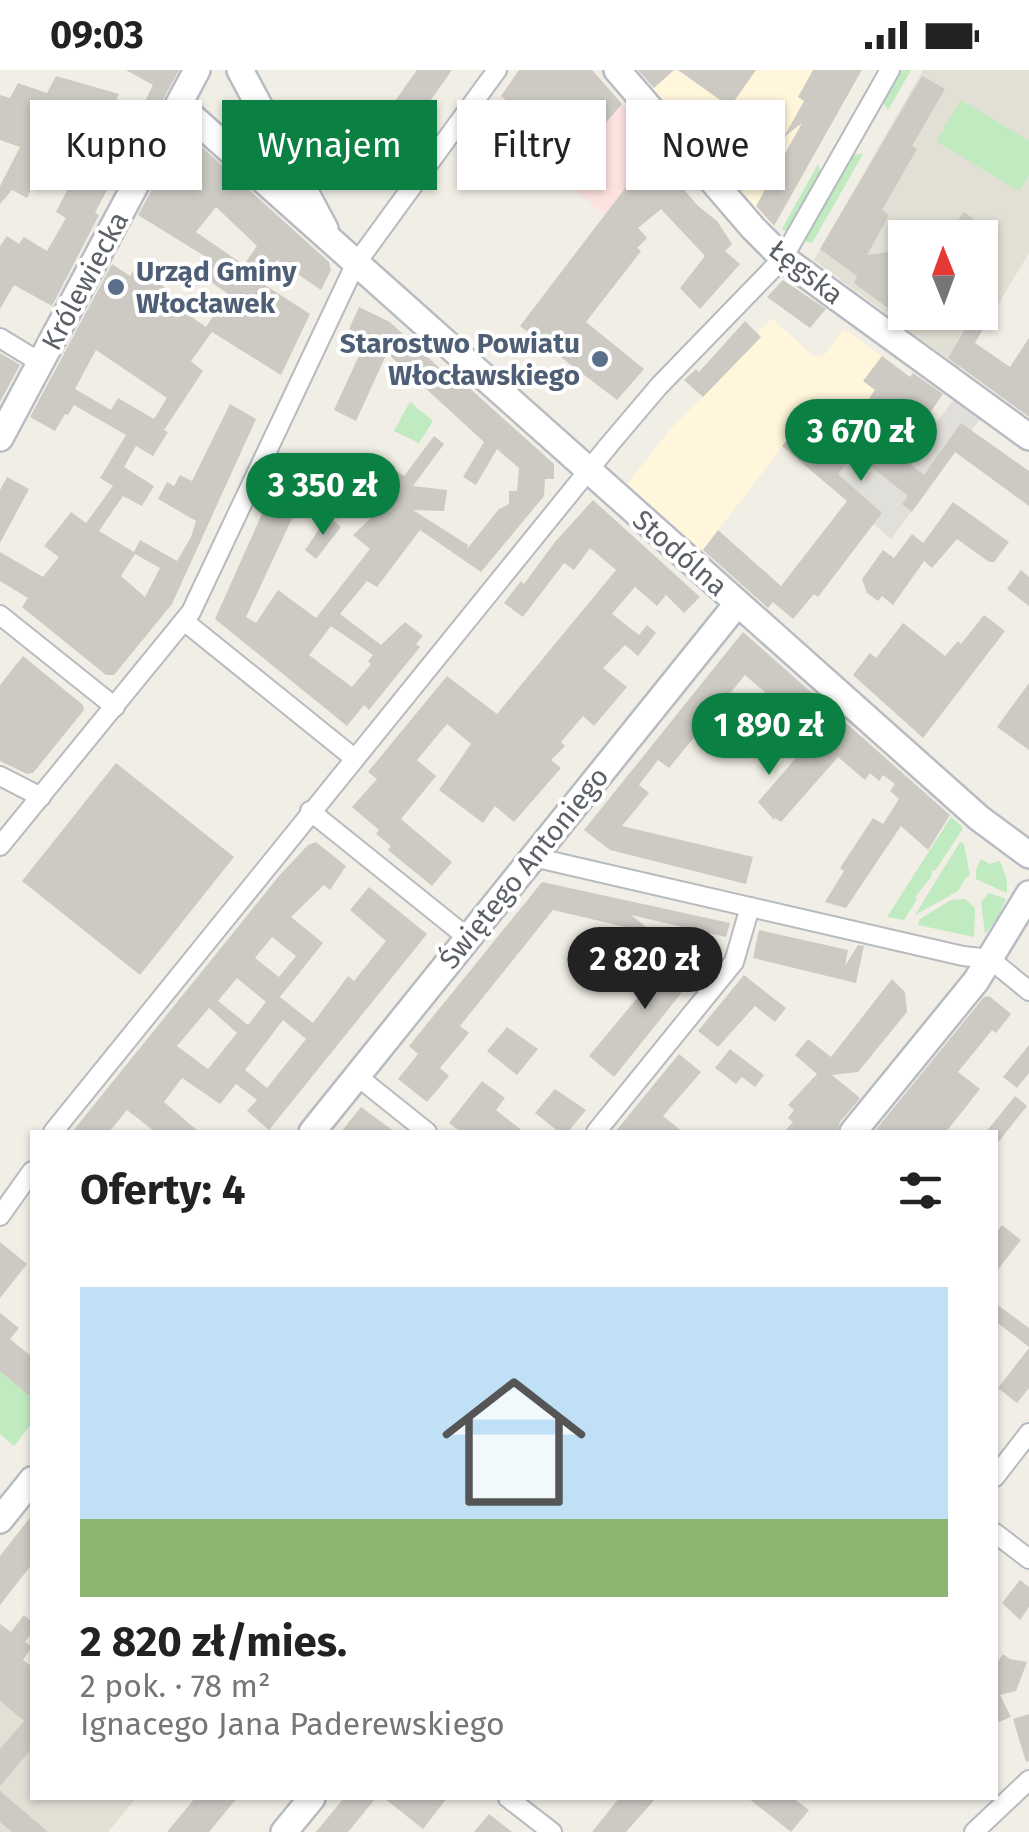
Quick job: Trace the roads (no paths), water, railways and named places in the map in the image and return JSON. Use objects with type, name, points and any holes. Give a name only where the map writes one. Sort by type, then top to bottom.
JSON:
[{"type":"street","name":"Królewiecka","points":[[182,100],[197,70]]},
{"type":"street","name":"Stodólna","points":[[240,70],[335,246]]},
{"type":"street","points":[[0,846],[197,602],[355,265],[497,70]]},
{"type":"street","name":"Łęgska","points":[[616,70],[783,258],[1029,437]]},
{"type":"street","points":[[55,1130],[659,386],[783,258],[890,70]]},
{"type":"street","name":"Stodólna","points":[[202,126],[979,818],[1029,856]]},
{"type":"street","name":"Królewiecka","points":[[0,438],[134,190]]},
{"type":"street","points":[[0,338],[41,363]]},
{"type":"street","name":"Świętego Antoniego","points":[[314,1130],[737,604]]},
{"type":"street","points":[[0,615],[115,707]]},
{"type":"street","points":[[184,621],[354,758]]},
{"type":"street","points":[[0,776],[41,797]]},
{"type":"street","points":[[310,811],[468,938]]},
{"type":"street","points":[[533,858],[963,956],[990,958],[1029,991]]},
{"type":"street","points":[[855,1130],[976,981],[1029,894]]},
{"type":"street","points":[[598,1130],[734,962],[750,906]]},
{"type":"street","points":[[357,1076],[424,1130]]},
{"type":"street","points":[[0,1216],[30,1174]]},
{"type":"street","points":[[998,1473],[1029,1432]]},
{"type":"street","points":[[0,1520],[30,1482]]},
{"type":"street","points":[[998,1535],[1029,1559]]},
{"type":"street","points":[[974,1831],[1029,1780]]},
{"type":"street","points":[[284,1832],[310,1800]]},
{"type":"street","points":[[511,1800],[552,1832]]},
{"type":"place","name":"Urząd Gminy Włocławek","points":[[116,287]]},
{"type":"place","name":"Starostwo Powiatu Włocławskiego","points":[[600,359]]}]
